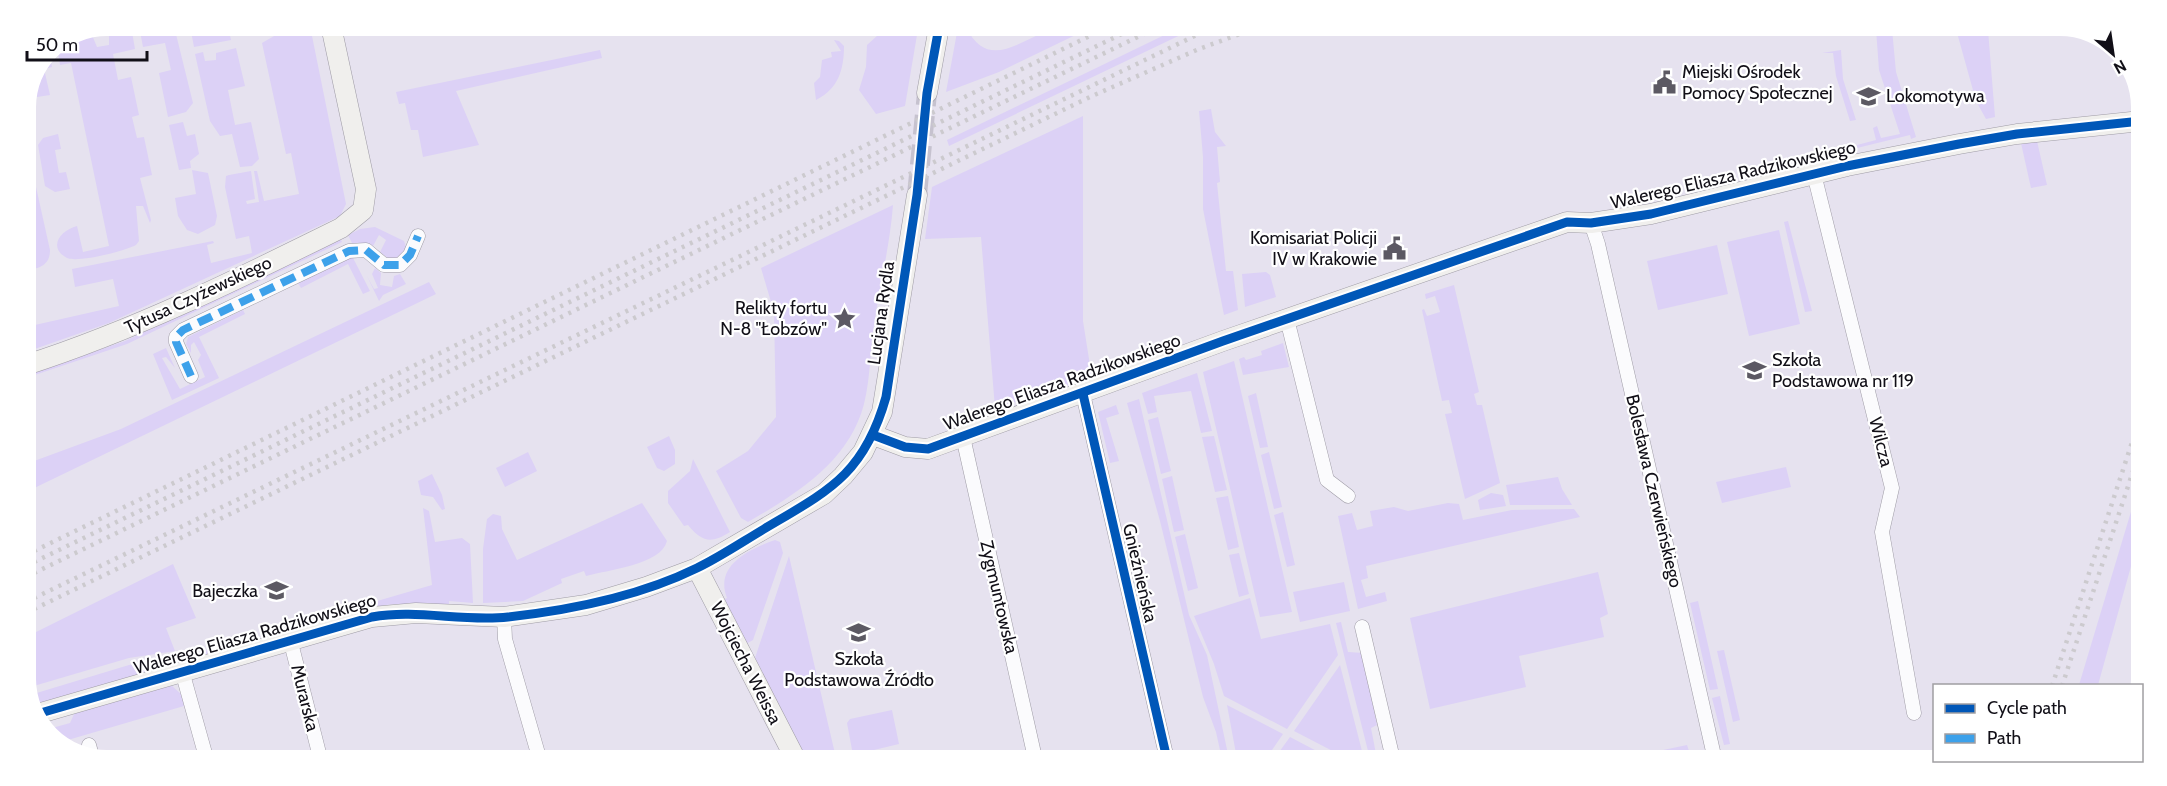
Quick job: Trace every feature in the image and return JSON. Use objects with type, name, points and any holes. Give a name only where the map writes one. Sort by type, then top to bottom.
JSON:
[{"type":"street","name":"Tytusa Czyżewskiego","points":[[36,361],[114,335],[156,317],[341,228],[363,210],[366,189],[363,169],[333,36]]},
{"type":"street","points":[[927,93],[937,36]]},
{"type":"street","name":"Walerego Eliasza Radzikowskiego","points":[[45,712],[290,639],[388,614],[504,617],[586,604],[646,587],[697,568],[824,494],[854,464],[873,435],[916,450],[928,449],[1287,319],[1567,222],[1591,223],[1651,214],[1814,174],[2018,134],[2131,122]]},
{"type":"street","name":"Wilcza","points":[[1814,174],[1892,488],[1882,532],[1914,713]]},
{"type":"street","name":"Lucjana Rydla","points":[[873,435],[886,397],[917,195]]},
{"type":"street","name":"Bolesława Czerwieńskiego","points":[[1591,223],[1598,244],[1713,750]]},
{"type":"street","points":[[191,376],[175,339],[183,330],[349,252],[366,250],[384,264],[400,265],[410,255],[418,236]]},
{"type":"street","points":[[1287,319],[1327,480],[1348,496]]},
{"type":"street","name":"Gnieźnieńska","points":[[1083,394],[1165,750]]},
{"type":"street","name":"Zygmuntowska","points":[[963,437],[1033,750]]},
{"type":"street","name":"Wojciecha Weissa","points":[[697,568],[791,750]]},
{"type":"street","points":[[504,617],[505,639],[537,750]]},
{"type":"street","points":[[1362,627],[1391,750]]},
{"type":"street","name":"Murarska","points":[[290,639],[318,750]]},
{"type":"street","points":[[182,671],[204,750]]},
{"type":"shaded area","points":[[109,36],[133,36],[135,49],[113,54],[118,80],[131,77],[139,115],[132,117],[137,138],[144,137],[152,175],[140,178],[151,220],[150,223],[143,206],[136,206],[139,241],[136,245],[91,258],[67,258],[58,249],[58,239],[66,231],[77,226],[83,252],[109,246],[71,63],[60,65],[59,56],[80,41],[93,37],[97,47],[109,45]]},
{"type":"shaded area","points":[[141,36],[176,36],[193,103],[186,112],[168,117],[159,73],[171,70],[165,43],[143,47]]},
{"type":"shaded area","points":[[192,36],[230,36],[231,40],[194,47]]},
{"type":"shaded area","points":[[274,36],[312,36],[346,204],[340,216],[109,323],[36,349],[36,325],[119,306],[113,279],[75,287],[72,269],[213,241],[214,243],[207,245],[211,263],[252,253],[249,236],[236,239],[225,187],[226,176],[251,171],[255,199],[246,201],[247,204],[259,202],[254,171],[257,171],[264,201],[299,194],[291,153],[286,154],[262,43]]},
{"type":"shaded area","points":[[877,36],[917,36],[905,106],[876,114],[859,90],[866,67],[867,45]]},
{"type":"shaded area","points":[[956,36],[972,36],[984,48],[994,50],[1017,45],[1036,36],[1073,36],[999,72],[946,92]]},
{"type":"shaded area","points":[[1162,36],[1178,36],[949,146],[947,140]]},
{"type":"shaded area","points":[[1877,36],[1893,36],[1896,72],[1916,137],[1911,139],[1910,135],[1857,148],[1857,145],[1876,140],[1873,128],[1877,126],[1881,138],[1900,134],[1879,70]]},
{"type":"shaded area","points":[[1958,36],[1988,36],[1995,117],[1986,119],[1976,101]]},
{"type":"shaded area","points":[[834,40],[844,46],[841,71],[830,90],[816,100],[814,83],[820,77],[822,60],[832,57],[831,52],[841,51]]},
{"type":"shaded area","points":[[236,48],[245,86],[228,90],[235,125],[251,122],[259,159],[252,166],[240,167],[232,134],[220,136],[210,121],[195,54],[203,52],[205,61],[216,60],[216,53]]},
{"type":"shaded area","points":[[600,50],[602,58],[456,91],[479,145],[423,157],[418,130],[411,130],[405,103],[399,104],[396,92]]},
{"type":"shaded area","points":[[1841,50],[1843,79],[1856,120],[1850,121],[1836,76],[1833,53],[1822,53]]},
{"type":"shaded area","points":[[45,73],[50,95],[37,97],[41,80]]},
{"type":"shaded area","points":[[1211,109],[1215,132],[1226,146],[1217,147],[1220,182],[1217,183],[1226,271],[1233,271],[1238,310],[1224,315],[1203,209],[1203,157],[1199,111]]},
{"type":"shaded area","points":[[1083,116],[1083,321],[1092,378],[995,408],[981,237],[925,239],[932,187]]},
{"type":"shaded area","points":[[183,122],[187,136],[195,134],[199,154],[190,161],[191,168],[179,170],[169,125]]},
{"type":"shaded area","points":[[58,134],[61,149],[55,150],[59,173],[66,172],[70,189],[55,192],[45,186],[38,145],[43,138]]},
{"type":"shaded area","points":[[2037,141],[2047,185],[2031,188],[2021,143]]},
{"type":"shaded area","points":[[192,170],[208,173],[217,216],[215,225],[198,234],[187,230],[178,216],[175,198],[196,194]]},
{"type":"shaded area","points":[[36,187],[50,250],[48,260],[36,268]]},
{"type":"shaded area","points":[[893,205],[888,248],[873,329],[866,393],[857,425],[846,443],[818,474],[802,488],[748,522],[741,518],[716,471],[748,451],[776,417],[774,312],[761,268]]},
{"type":"shaded area","points":[[1788,221],[1812,311],[1805,312],[1784,222]]},
{"type":"shaded area","points":[[375,227],[404,241],[406,247],[400,257],[389,259],[380,252],[386,240],[379,235],[373,246],[365,243],[353,245],[348,235],[360,229]]},
{"type":"shaded area","points":[[1779,230],[1800,324],[1749,336],[1727,242]]},
{"type":"shaded area","points":[[340,238],[342,242],[127,344],[36,375],[36,372],[125,341]]},
{"type":"shaded area","points":[[1717,245],[1728,294],[1658,310],[1647,261]]},
{"type":"shaded area","points":[[352,256],[370,291],[363,294],[348,264],[301,288],[298,283]]},
{"type":"shaded area","points":[[375,268],[381,273],[380,285],[392,287],[394,276],[400,274],[406,284],[383,295],[379,301],[367,276],[374,289],[378,288],[372,274]]},
{"type":"shaded area","points":[[1266,272],[1270,275],[1276,297],[1245,307],[1242,274]]},
{"type":"shaded area","points":[[429,282],[436,294],[36,487],[36,460],[121,429]]},
{"type":"shaded area","points":[[1454,285],[1479,392],[1474,394],[1477,405],[1482,405],[1500,483],[1465,499],[1445,414],[1452,413],[1449,400],[1442,401],[1422,310],[1424,309],[1427,316],[1440,312],[1435,296],[1426,299],[1425,294]]},
{"type":"shaded area","points":[[243,310],[245,314],[199,337],[219,378],[172,400],[153,354],[166,348],[175,368],[166,357],[162,358],[180,389],[205,377],[198,360],[201,355],[194,342],[191,345],[191,353],[186,344],[188,337]]},
{"type":"shaded area","points":[[1283,343],[1289,367],[1243,375],[1239,359],[1244,357],[1246,360],[1262,355],[1261,351]]},
{"type":"shaded area","points":[[1234,361],[1292,612],[1260,617],[1203,372]]},
{"type":"shaded area","points":[[1197,373],[1212,431],[1201,433],[1191,391],[1154,396],[1157,412],[1148,414],[1142,393]]},
{"type":"shaded area","points":[[1256,393],[1268,447],[1260,448],[1248,396]]},
{"type":"shaded area","points":[[1139,399],[1189,615],[1207,655],[1227,750],[1220,750],[1203,697],[1160,521],[1127,403]]},
{"type":"shaded area","points":[[1116,405],[1119,414],[1106,418],[1119,461],[1110,463],[1098,412]]},
{"type":"shaded area","points":[[1158,417],[1171,471],[1161,474],[1148,420]]},
{"type":"shaded area","points":[[669,436],[675,450],[675,464],[664,471],[657,468],[647,447]]},
{"type":"shaded area","points":[[1214,436],[1227,490],[1215,492],[1202,437]]},
{"type":"shaded area","points":[[528,452],[537,471],[505,487],[496,468]]},
{"type":"shaded area","points":[[1269,452],[1282,507],[1274,509],[1261,455]]},
{"type":"shaded area","points":[[693,459],[730,532],[712,540],[702,538],[688,525],[684,526],[668,503],[668,491],[690,471]]},
{"type":"shaded area","points":[[1786,467],[1791,487],[1722,503],[1716,482]]},
{"type":"shaded area","points":[[432,474],[442,495],[445,509],[442,510],[433,497],[421,495],[418,481]]},
{"type":"shaded area","points":[[1172,476],[1184,530],[1174,532],[1162,479]]},
{"type":"shaded area","points":[[1558,477],[1572,505],[1510,505],[1506,485]]},
{"type":"shaded area","points":[[1491,493],[1503,495],[1506,506],[1480,510],[1478,500]]},
{"type":"shaded area","points":[[1228,496],[1239,547],[1228,550],[1216,498]]},
{"type":"shaded area","points":[[642,503],[667,541],[663,549],[655,556],[632,565],[586,576],[584,571],[561,579],[562,583],[523,601],[483,603],[483,549],[487,519],[493,514],[501,516],[502,529],[517,560]]},
{"type":"shaded area","points":[[1448,503],[1459,504],[1463,520],[1512,510],[1574,509],[1580,517],[1366,566],[1368,578],[1361,580],[1366,597],[1385,592],[1387,601],[1358,609],[1338,516],[1352,513],[1357,530],[1373,526],[1370,511],[1394,507],[1408,511]]},
{"type":"shaded area","points":[[423,508],[429,511],[435,542],[462,538],[470,544],[473,603],[449,601],[449,605],[393,604],[336,613],[432,585]]},
{"type":"shaded area","points":[[1283,512],[1295,565],[1287,567],[1274,515]]},
{"type":"shaded area","points":[[2131,512],[2131,566],[2098,684],[2079,684]]},
{"type":"shaded area","points":[[1185,534],[1198,588],[1188,591],[1175,537]]},
{"type":"shaded area","points":[[775,540],[780,542],[783,553],[753,640],[746,644],[723,600],[727,598],[724,586],[726,576],[730,568],[745,554]]},
{"type":"shaded area","points":[[1239,553],[1249,594],[1239,597],[1229,555]]},
{"type":"shaded area","points":[[789,556],[834,750],[799,750],[794,734],[755,658]]},
{"type":"shaded area","points":[[173,564],[196,618],[166,628],[175,651],[129,658],[36,685],[36,632]]},
{"type":"shaded area","points":[[1598,572],[1608,614],[1600,618],[1604,637],[1519,656],[1526,687],[1430,709],[1410,618]]},
{"type":"shaded area","points":[[1344,582],[1350,611],[1300,622],[1293,592]]},
{"type":"shaded area","points":[[1250,598],[1261,639],[1330,624],[1338,655],[1287,729],[1224,696],[1214,664],[1194,616]]},
{"type":"shaded area","points":[[1698,601],[1718,689],[1710,690],[1690,603]]},
{"type":"shaded area","points":[[1341,622],[1348,652],[1363,653],[1379,708],[1374,710],[1377,725],[1371,728],[1375,750],[1368,750],[1336,623]]},
{"type":"shaded area","points":[[208,650],[207,654],[40,704],[38,697],[37,693],[129,665],[165,662]]},
{"type":"shaded area","points":[[1724,650],[1740,720],[1733,722],[1717,651]]},
{"type":"shaded area","points":[[1340,665],[1362,750],[1331,750],[1294,731]]},
{"type":"shaded area","points":[[165,686],[172,686],[182,695],[184,706],[70,739],[55,727],[70,723],[75,712]]},
{"type":"shaded area","points":[[1720,696],[1730,744],[1724,745],[1712,698]]},
{"type":"shaded area","points":[[1227,705],[1283,734],[1272,750],[1235,750]]},
{"type":"shaded area","points":[[892,710],[899,744],[874,750],[852,750],[847,723],[850,719]]},
{"type":"shaded area","points":[[1290,737],[1315,750],[1281,750]]},
{"type":"shaded area","points":[[1687,745],[1689,750],[1663,750]]},
{"type":"tunnel","points":[[917,195],[927,93]]},
{"type":"railway","points":[[36,550],[1090,36]]},
{"type":"railway","points":[[36,561],[1118,36]]},
{"type":"railway","points":[[36,572],[1140,36]]},
{"type":"railway","points":[[36,597],[1194,36]]},
{"type":"railway","points":[[36,608],[1092,96],[1234,36]]},
{"type":"railway","points":[[2053,684],[2131,445]]},
{"type":"railway","points":[[2063,684],[2131,477]]},
{"type":"marked path","points":[[191,376],[176,342],[176,337],[183,330],[349,251],[366,250],[384,265],[400,265],[410,255],[418,236]]},
{"type":"cycle path","points":[[45,712],[372,617],[406,614],[474,618],[508,617],[580,606],[629,594],[706,564],[825,491],[855,463],[867,445],[886,397],[917,195],[927,93],[937,36]]},
{"type":"cycle path","points":[[873,435],[905,447],[928,449],[1223,341],[1567,222],[1591,223],[1651,214],[1847,166],[1959,144],[2017,134],[2131,122]]},
{"type":"cycle path","points":[[1083,394],[1165,750]]},
{"type":"place","name":"Miejski Ośrodek Pomocy Społecznej","points":[[1664,82]]},
{"type":"place","name":"Lokomotywa","points":[[1868,96]]},
{"type":"place","name":"Komisariat Policji IV w Krakowie","points":[[1395,248]]},
{"type":"place","name":"Relikty fortu N-8 \"Łobzów\"","points":[[845,318]]},
{"type":"place","name":"Szkoła Podstawowa nr 119","points":[[1754,370]]},
{"type":"place","name":"Bajeczka","points":[[276,591]]},
{"type":"place","name":"Szkoła Podstawowa Źródło","points":[[859,633]]}]
